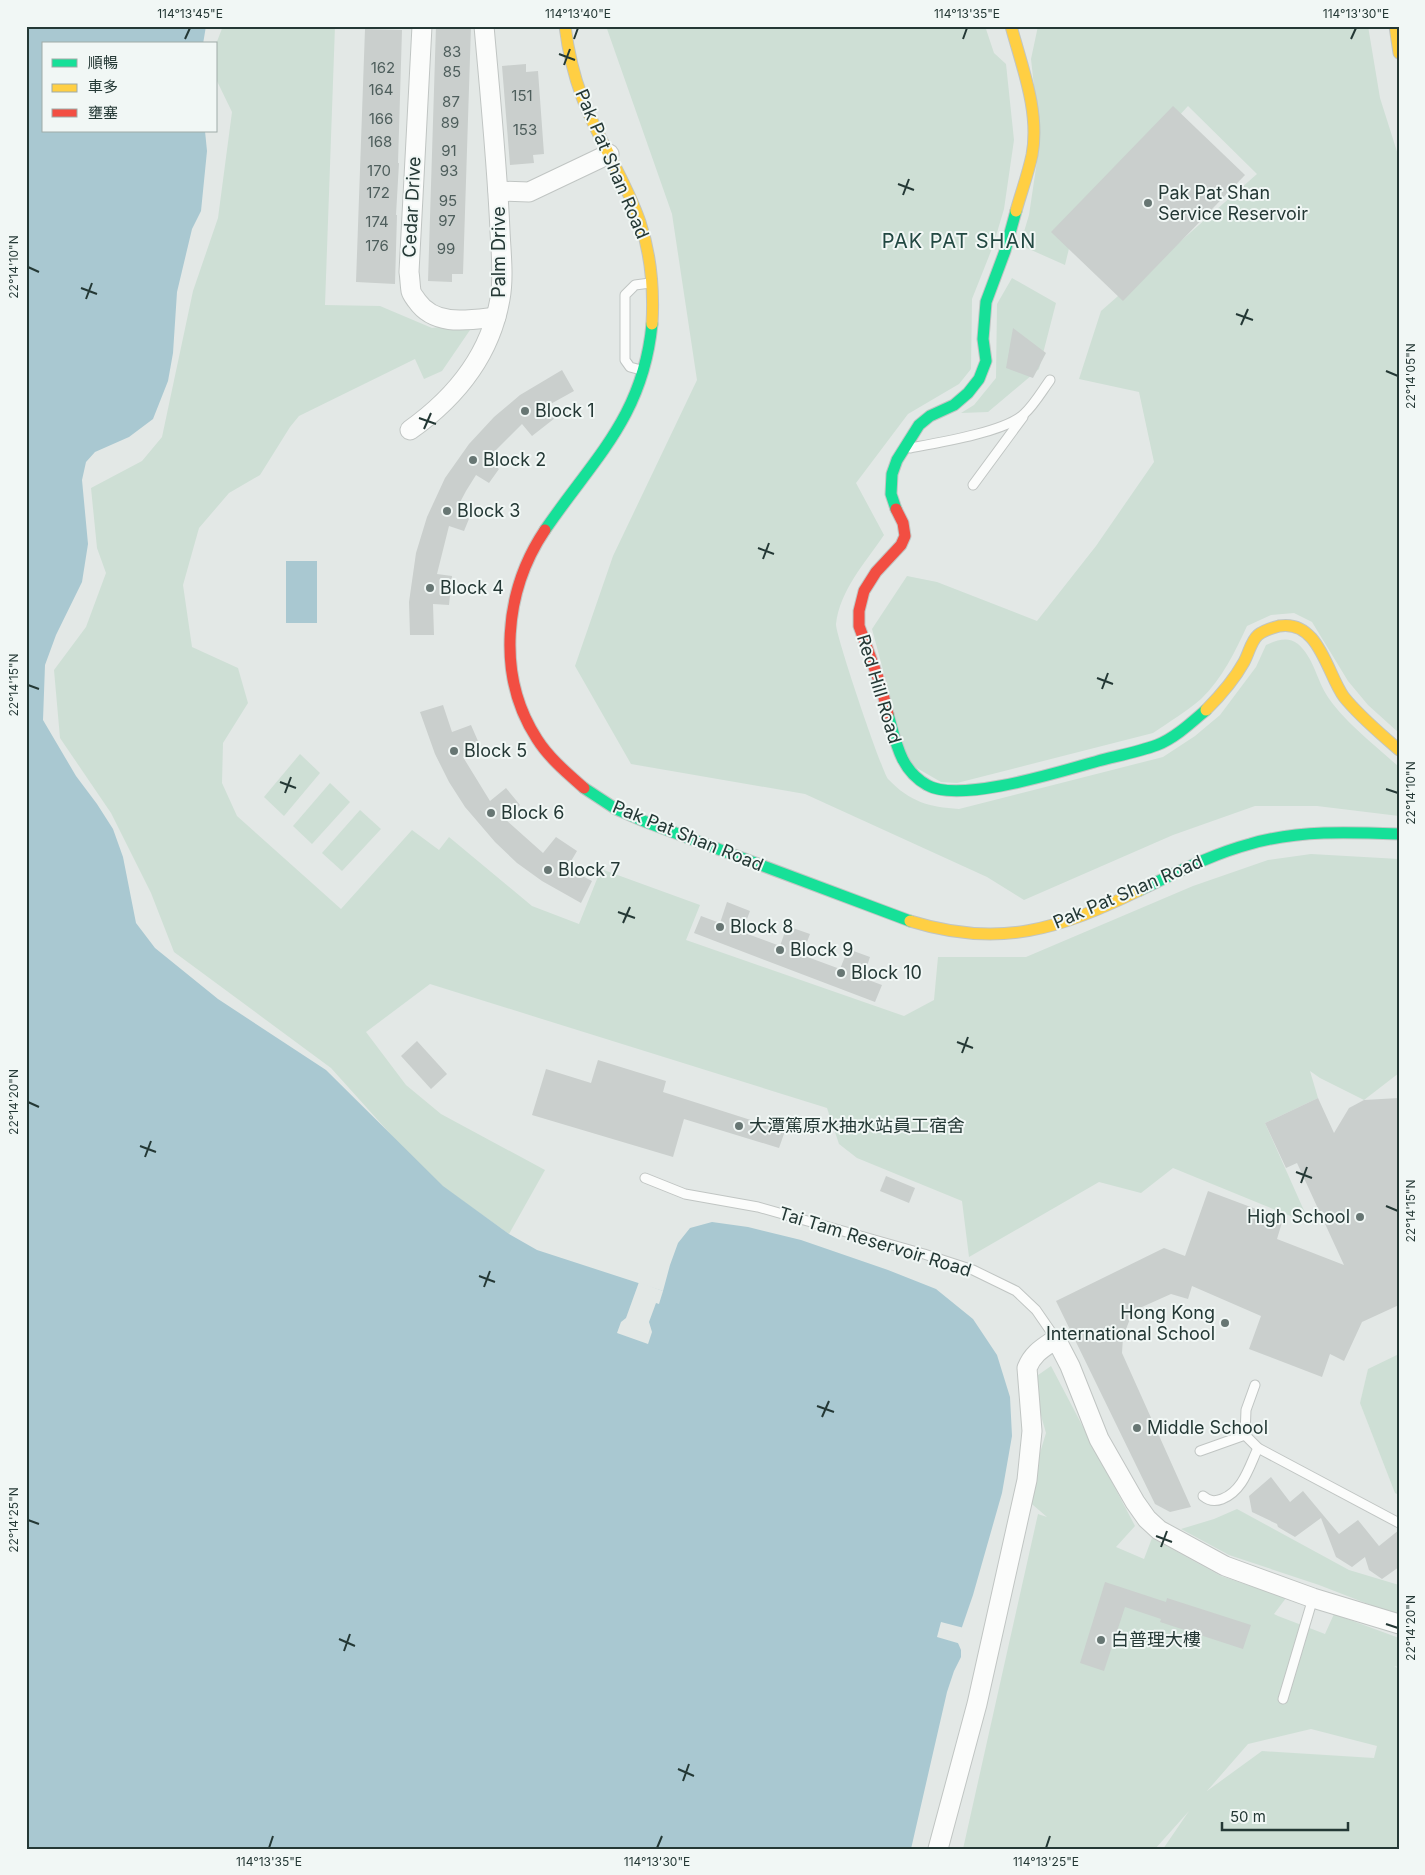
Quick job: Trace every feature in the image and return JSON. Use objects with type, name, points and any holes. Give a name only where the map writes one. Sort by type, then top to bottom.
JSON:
[{"type":"street","name":"Cedar Drive","points":[[422,26],[409,272],[411,292],[421,306],[433,316],[447,320],[472,320],[496,317]]},
{"type":"street","name":"Palm Drive","points":[[410,430],[434,413],[472,370],[486,344],[496,317],[500,298],[502,279],[498,191],[484,26]]},
{"type":"street","name":"Pak Pat Shan Road","points":[[565,26],[570,57],[579,88],[630,197],[642,229],[652,283],[653,310],[652,330],[644,371],[636,393],[620,427],[555,516],[530,556],[517,589],[510,620],[509,640],[512,678],[521,707],[528,724],[547,754],[574,781],[624,813],[889,914],[940,928],[992,935],[1023,932],[1056,924],[1111,904],[1231,850],[1268,839],[1303,833],[1399,834]]},
{"type":"street","name":"Red Hill Road","points":[[1011,26],[1030,95],[1033,116],[1032,154],[1005,250],[986,302],[983,339],[986,361],[976,384],[968,393],[954,404],[919,424],[902,450],[892,474],[890,489],[893,504],[903,523],[905,536],[901,545],[876,572],[868,584],[860,604],[861,635],[876,669],[898,751],[908,771],[928,786],[946,791],[999,788],[1158,745],[1174,736],[1211,707],[1245,661],[1256,637],[1274,628],[1291,626],[1312,639],[1318,647],[1332,678],[1344,696],[1359,714],[1399,750]]},
{"type":"street","points":[[1395,26],[1399,53]]},
{"type":"street","name":"Palm Drive","points":[[498,191],[529,192],[609,154]]},
{"type":"street","points":[[938,1849],[977,1704],[1027,1480],[1032,1431],[1026,1368],[1036,1352],[1056,1339]]},
{"type":"street","name":"Tai Tam Reservoir Road","points":[[1056,1339],[1070,1366],[1099,1439],[1135,1502],[1147,1519],[1159,1530],[1224,1566],[1314,1598],[1399,1624]]},
{"type":"lane","points":[[644,371],[630,366],[625,360],[625,295],[635,285],[652,283]]},
{"type":"lane","points":[[973,485],[1050,380]]},
{"type":"lane","points":[[902,450],[988,431],[1024,415]]},
{"type":"lane","name":"Tai Tam Reservoir Road","points":[[645,1178],[685,1194],[758,1207],[924,1254],[973,1270],[1016,1291],[1036,1310],[1056,1339]]},
{"type":"lane","points":[[1256,1385],[1246,1410],[1246,1435],[1258,1448],[1399,1523]]},
{"type":"lane","points":[[1200,1451],[1246,1435]]},
{"type":"lane","points":[[1203,1496],[1210,1500],[1217,1500],[1232,1493],[1241,1484],[1258,1448]]},
{"type":"lane","points":[[1283,1699],[1314,1598]]},
{"type":"green space","points":[[223,26],[335,26],[325,305],[380,306],[432,328],[464,324],[470,330],[442,371],[424,379],[415,359],[299,416],[260,475],[229,493],[199,528],[183,585],[192,647],[238,668],[248,703],[223,743],[222,783],[237,816],[341,909],[412,830],[439,850],[449,837],[532,906],[579,924],[601,869],[700,905],[686,940],[904,1016],[934,1000],[938,957],[1026,957],[1193,886],[1268,860],[1311,854],[1399,859],[1399,1073],[1364,1100],[1310,1071],[1318,1098],[1265,1123],[1310,1224],[1173,1168],[1141,1193],[1099,1182],[969,1257],[962,1201],[857,1158],[839,1144],[827,1108],[430,984],[366,1032],[406,1085],[441,1114],[545,1170],[509,1234],[442,1186],[403,1148],[331,1068],[174,952],[151,893],[111,813],[60,738],[54,670],[86,627],[106,573],[97,548],[91,488],[142,461],[162,437],[193,291],[218,218],[232,112],[218,83],[217,42]]},
{"type":"green space","points":[[606,26],[985,26],[994,53],[1006,64],[1014,140],[1004,209],[993,246],[972,299],[971,369],[959,384],[908,414],[856,483],[884,535],[848,588],[838,612],[836,624],[859,703],[877,753],[888,779],[896,787],[920,802],[938,807],[959,809],[1163,757],[1195,736],[1220,715],[1256,667],[1266,645],[1286,639],[1298,644],[1303,649],[1311,661],[1326,694],[1341,713],[1399,767],[1399,816],[1317,806],[1255,806],[1173,835],[1024,900],[987,877],[805,794],[631,764],[575,666],[613,556],[697,380],[672,214]]},
{"type":"green space","points":[[1038,26],[1368,26],[1380,98],[1399,158],[1399,733],[1368,705],[1348,681],[1312,622],[1294,613],[1271,615],[1247,626],[1227,665],[1209,691],[1189,708],[1153,733],[957,783],[941,782],[908,763],[872,629],[907,576],[937,582],[1037,621],[1096,546],[1154,462],[1139,392],[1079,379],[1101,311],[1257,174],[1188,106],[1073,232],[1065,265],[1020,245],[1029,215],[1040,141],[1031,59]]},
{"type":"green space","points":[[1012,278],[1056,303],[1039,369],[988,412],[961,413],[974,405],[996,378],[997,304]]},
{"type":"green space","points":[[300,754],[320,773],[284,816],[264,797]]},
{"type":"green space","points":[[330,783],[350,802],[312,844],[293,826]]},
{"type":"green space","points":[[360,810],[381,829],[342,871],[322,853]]},
{"type":"green space","points":[[1399,1354],[1399,1495],[1395,1493],[1360,1403],[1368,1369]]},
{"type":"green space","points":[[1051,1366],[1135,1526],[1116,1547],[1144,1559],[1152,1538],[1221,1576],[1286,1598],[1274,1614],[1278,1616],[1325,1634],[1334,1614],[1399,1638],[1399,1667],[1394,1666],[1399,1669],[1399,1849],[1163,1849],[1189,1811],[1155,1849],[963,1849],[1038,1514],[1047,1517],[1026,1499],[1046,1433],[1031,1380]],"holes":[[[1311,1729],[1377,1746],[1374,1758],[1262,1751],[1207,1791],[1248,1744]]]},
{"type":"green space","points":[[1237,1509],[1349,1570],[1399,1585],[1399,1616],[1319,1585],[1229,1555],[1181,1529],[1214,1519]]},
{"type":"water","points":[[26,26],[206,26],[203,42],[42,42],[42,132],[205,132],[207,151],[201,211],[192,229],[177,292],[173,353],[168,381],[153,419],[129,437],[95,452],[86,462],[82,480],[88,544],[82,582],[56,635],[45,665],[43,720],[76,776],[113,829],[123,857],[136,923],[155,948],[218,999],[326,1070],[443,1186],[509,1234],[537,1250],[663,1291],[678,1243],[690,1228],[712,1222],[748,1227],[801,1240],[936,1289],[973,1319],[997,1355],[1010,1397],[1012,1436],[1002,1493],[962,1627],[958,1643],[961,1657],[947,1692],[911,1849],[26,1849]]},
{"type":"water","points":[[286,561],[317,561],[317,623],[286,623]]},
{"type":"pier","points":[[639,1282],[663,1291],[659,1304],[656,1303],[649,1322],[652,1332],[648,1344],[617,1333],[621,1322],[626,1318]]},
{"type":"pier","points":[[941,1622],[964,1628],[961,1644],[937,1637]]},
{"type":"building","points":[[436,26],[471,26],[463,274],[452,274],[452,282],[428,281]]},
{"type":"building","points":[[365,29],[402,30],[395,284],[356,282]]},
{"type":"building","points":[[526,64],[526,72],[538,71],[544,154],[533,155],[534,163],[510,165],[502,66]]},
{"type":"building","name":"Pak Pat Shan Service Reservoir","points":[[1173,106],[1245,175],[1123,301],[1051,232]]},
{"type":"building","points":[[1013,328],[1046,353],[1033,378],[1006,368]]},
{"type":"building","points":[[562,370],[574,391],[547,406],[555,418],[532,436],[522,424],[487,459],[499,469],[489,483],[476,475],[466,491],[457,508],[471,514],[464,531],[449,526],[437,574],[452,576],[449,605],[433,604],[434,635],[410,635],[409,602],[416,553],[427,517],[445,478],[469,444],[494,417],[520,395]]},
{"type":"building","points":[[443,705],[452,732],[471,725],[481,748],[463,757],[490,801],[506,788],[520,805],[505,819],[543,853],[556,837],[577,851],[567,868],[592,881],[581,903],[542,881],[517,863],[495,842],[465,807],[449,782],[435,754],[420,712]]},
{"type":"building","points":[[727,902],[750,911],[742,932],[780,946],[787,926],[810,934],[802,955],[840,969],[848,949],[870,957],[863,978],[882,985],[875,1002],[694,933],[701,916],[720,923]]},
{"type":"building","points":[[417,1041],[447,1074],[431,1089],[401,1056]]},
{"type":"building","points":[[598,1060],[666,1081],[663,1092],[785,1131],[779,1148],[684,1119],[673,1157],[532,1115],[546,1069],[591,1083]]},
{"type":"building","points":[[1318,1098],[1334,1133],[1349,1108],[1364,1100],[1399,1098],[1399,1305],[1362,1322],[1344,1361],[1330,1354],[1322,1377],[1249,1349],[1261,1316],[1192,1286],[1188,1299],[1171,1294],[1133,1311],[1123,1337],[1122,1353],[1191,1507],[1170,1512],[1155,1504],[1056,1301],[1164,1248],[1185,1256],[1208,1191],[1283,1219],[1277,1239],[1344,1265],[1297,1163],[1286,1168],[1265,1123]]},
{"type":"building","points":[[886,1176],[915,1188],[909,1203],[880,1191]]},
{"type":"building","points":[[1271,1477],[1290,1502],[1303,1491],[1339,1534],[1358,1520],[1379,1546],[1399,1530],[1399,1567],[1382,1579],[1369,1570],[1365,1557],[1352,1567],[1336,1557],[1321,1518],[1295,1537],[1278,1527],[1277,1524],[1252,1512],[1249,1496]]},
{"type":"building","points":[[1105,1582],[1166,1602],[1167,1598],[1251,1625],[1243,1649],[1160,1622],[1161,1619],[1125,1607],[1104,1671],[1080,1663]]},
{"type":"traffic: fast","points":[[896,509],[891,494],[892,474],[897,460],[919,425],[930,416],[954,405],[968,393],[979,379],[986,361],[983,339],[986,302],[1005,251],[1016,211]]},
{"type":"traffic: fast","points":[[545,530],[614,435],[627,411],[647,357],[652,324]]},
{"type":"traffic: fast","points":[[888,714],[900,754],[911,772],[927,785],[942,790],[962,791],[1011,784],[1135,752],[1164,742],[1189,725],[1206,710]]},
{"type":"traffic: fast","points":[[584,788],[616,809],[646,822],[910,921]]},
{"type":"traffic: fast","points":[[1140,890],[1208,858],[1268,839],[1324,833],[1399,834]]},
{"type":"traffic: slow","points":[[565,26],[571,62],[588,113],[627,190],[644,234],[651,273],[653,298],[652,324]]},
{"type":"traffic: slow","points":[[1011,26],[1025,73],[1034,122],[1032,155],[1016,211]]},
{"type":"traffic: slow","points":[[1395,26],[1399,53]]},
{"type":"traffic: slow","points":[[1206,710],[1236,675],[1258,635],[1265,630],[1279,626],[1293,626],[1304,631],[1313,639],[1344,697],[1370,725],[1399,750]]},
{"type":"traffic: slow","points":[[910,921],[942,929],[973,933],[1001,934],[1028,931],[1083,915],[1140,890]]},
{"type":"traffic: jam","points":[[888,714],[881,686],[859,626],[859,611],[864,591],[876,572],[901,545],[905,536],[903,523],[896,509]]},
{"type":"traffic: jam","points":[[545,530],[531,554],[514,606],[510,634],[515,688],[524,714],[537,739],[553,759],[584,788]]},
{"type":"place","name":"Pak Pat Shan Service Reservoir","points":[[1148,203]]},
{"type":"place","name":"Block 1","points":[[525,411]]},
{"type":"place","name":"Block 2","points":[[473,460]]},
{"type":"place","name":"Block 3","points":[[447,511]]},
{"type":"place","name":"Block 4","points":[[430,588]]},
{"type":"place","name":"Block 5","points":[[454,751]]},
{"type":"place","name":"Block 6","points":[[491,813]]},
{"type":"place","name":"Block 7","points":[[548,870]]},
{"type":"place","name":"Block 8","points":[[720,927]]},
{"type":"place","name":"Block 9","points":[[780,950]]},
{"type":"place","name":"Block 10","points":[[841,973]]},
{"type":"place","name":"大潭篤原水抽水站員工宿舍","points":[[739,1126]]},
{"type":"place","name":"High School","points":[[1360,1217]]},
{"type":"place","name":"Hong Kong International School","points":[[1225,1323]]},
{"type":"place","name":"Middle School","points":[[1137,1428]]},
{"type":"place","name":"白普理大樓","points":[[1101,1640]]},
{"type":"district","name":"PAK PAT SHAN","points":[[959,241]]}]
